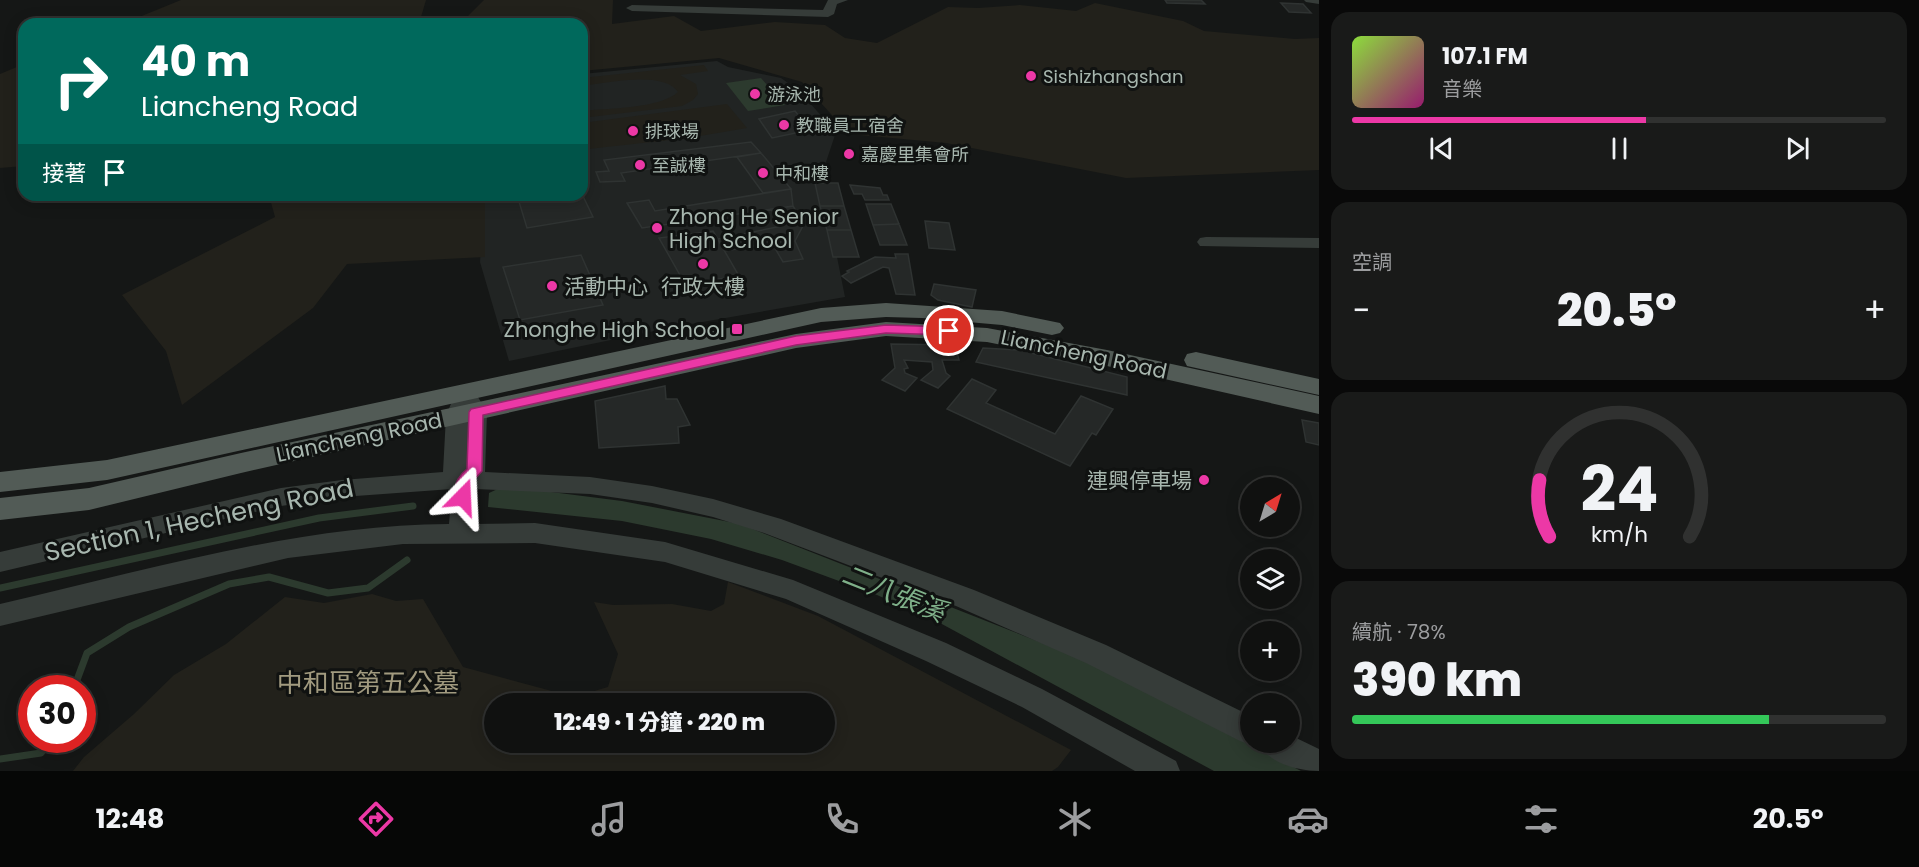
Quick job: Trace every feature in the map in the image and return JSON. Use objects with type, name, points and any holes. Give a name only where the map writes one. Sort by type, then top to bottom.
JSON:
[{"type":"main road","name":"Liancheng Road","points":[[0,509],[89,499],[466,407],[821,315],[886,310],[1002,318],[1319,387]]},
{"type":"main road","name":"Liancheng Road","points":[[0,482],[107,470],[466,407],[796,340],[886,329],[949,331],[1022,340],[1319,405]]},
{"type":"street","points":[[632,8],[828,14],[832,2],[842,0]]},
{"type":"street","points":[[1310,0],[1319,1]]},
{"type":"street","points":[[1206,242],[1319,243]]},
{"type":"street","points":[[461,532],[464,480],[453,470],[466,407]]},
{"type":"street","name":"Section 1, Hecheng Road","points":[[0,561],[280,497],[327,489],[464,480],[589,486],[672,499],[742,515],[976,603],[1096,654],[1240,726]]},
{"type":"street","name":"Section 1, Hecheng Road","points":[[0,615],[288,548],[403,534],[535,533],[665,552],[793,591],[936,652],[1032,698],[1165,771]]},
{"type":"street","points":[[1295,753],[1319,765]]},
{"type":"shaded area","name":"Zhong He Senior High School","points":[[717,61],[728,67],[781,78],[798,90],[836,132],[821,177],[845,297],[674,327],[509,361],[480,262],[485,201],[588,201],[588,73]]},
{"type":"green space","points":[[181,0],[426,0],[421,18],[137,18]]},
{"type":"green space","points":[[484,0],[613,0],[612,24],[674,16],[701,31],[775,22],[825,25],[845,38],[877,43],[948,7],[978,8],[1020,5],[1076,11],[1095,3],[1183,21],[1204,31],[1295,39],[1319,38],[1319,170],[1126,178],[946,143],[849,134],[802,82],[719,58],[588,70],[588,18],[466,18]]},
{"type":"green space","points":[[704,65],[708,71],[680,75],[696,84],[698,94],[682,106],[588,117],[588,111],[646,105],[670,98],[678,92],[671,85],[660,81],[633,80],[588,85],[588,77]]},
{"type":"green space","points":[[18,66],[18,166],[0,168],[0,74]]},
{"type":"green space","name":"排球場","points":[[727,104],[747,128],[688,138],[588,149],[588,122]]},
{"type":"green space","points":[[271,201],[485,201],[485,257],[347,264],[313,308],[182,405],[166,351],[122,295],[275,217]]},
{"type":"green space","name":"中和區第五公墓","points":[[728,582],[818,616],[1071,750],[1052,771],[73,771],[89,753],[96,753],[96,747],[174,675],[226,644],[285,597],[324,603],[372,594],[396,601],[423,599],[463,667],[559,693],[484,693],[484,753],[835,753],[835,693],[588,693],[608,687],[618,654],[594,602],[613,605],[672,604],[711,611],[724,604]]},
{"type":"water","name":"游泳池","points":[[761,78],[785,105],[748,111],[726,83]]},
{"type":"water","name":"二八張溪","points":[[504,486],[622,501],[740,524],[1085,660],[1240,740],[1240,753],[1266,753],[1301,771],[1214,771],[940,623],[877,595],[782,560],[711,539],[622,521],[488,507],[489,493]]},
{"type":"building","points":[[1165,0],[1201,0],[1205,4],[1167,3]]},
{"type":"building","points":[[1281,3],[1303,4],[1311,13],[1289,12]]},
{"type":"building","name":"教職員工宿舍","points":[[795,111],[810,130],[772,138],[759,119]]},
{"type":"building","name":"至誠樓","points":[[751,142],[761,153],[621,173],[625,181],[600,182],[596,172],[609,171],[604,160]]},
{"type":"building","name":"中和樓","points":[[761,153],[791,189],[763,193],[737,157]]},
{"type":"building","points":[[815,183],[838,183],[844,206],[820,206]]},
{"type":"building","points":[[850,185],[880,188],[889,200],[865,200],[862,194],[854,194]]},
{"type":"building","points":[[791,189],[793,206],[642,228],[627,203],[649,200],[655,211]]},
{"type":"building","points":[[519,201],[585,201],[593,217],[527,228]]},
{"type":"building","points":[[866,204],[891,204],[899,224],[873,225]]},
{"type":"building","points":[[793,206],[804,224],[795,241],[803,259],[783,262],[772,243],[725,251],[718,239],[782,226],[771,209]]},
{"type":"building","points":[[820,206],[844,206],[851,230],[827,230]]},
{"type":"building","points":[[925,221],[949,223],[955,250],[929,248]]},
{"type":"building","points":[[899,224],[907,245],[880,245],[873,225]]},
{"type":"building","points":[[827,230],[851,230],[859,257],[833,257]]},
{"type":"building","name":"行政大樓","points":[[713,231],[739,276],[685,284],[659,238]]},
{"type":"building","points":[[895,254],[908,254],[915,295],[896,294],[889,268],[883,267],[851,283],[842,276],[849,272],[847,271],[875,257],[896,258]]},
{"type":"building","name":"活動中心","points":[[581,255],[603,305],[520,320],[503,267]]},
{"type":"building","points":[[934,284],[976,290],[972,307],[938,300],[931,295]]},
{"type":"building","points":[[891,344],[950,345],[956,348],[959,360],[942,360],[946,373],[950,376],[938,388],[921,380],[933,370],[932,362],[904,360],[908,368],[904,369],[905,373],[917,378],[905,391],[882,380],[895,368]]},
{"type":"building","points":[[983,348],[1019,350],[1127,377],[1127,395],[976,362]]},
{"type":"building","points":[[972,379],[996,390],[986,403],[1055,434],[1081,396],[1113,409],[1096,435],[1092,433],[1070,466],[947,409]]},
{"type":"building","points":[[665,386],[666,399],[677,399],[690,425],[678,427],[679,443],[599,448],[595,401]]},
{"type":"building","points":[[1302,420],[1319,423],[1319,445],[1306,442]]},
{"type":"waterway","points":[[0,588],[319,518],[413,506]]},
{"type":"waterway","points":[[79,675],[87,653],[129,627],[229,584],[269,577],[328,593],[368,588],[407,560]]},
{"type":"waterway","points":[[0,759],[41,753]]},
{"type":"place","name":"Sishizhangshan","points":[[1031,76]]},
{"type":"place","name":"游泳池","points":[[755,94]]},
{"type":"place","name":"教職員工宿舍","points":[[784,125]]},
{"type":"place","name":"排球場","points":[[633,131]]},
{"type":"place","name":"嘉慶里集會所","points":[[849,154]]},
{"type":"place","name":"至誠樓","points":[[640,165]]},
{"type":"place","name":"中和樓","points":[[763,173]]},
{"type":"place","name":"Zhong He Senior High School","points":[[657,228]]},
{"type":"place","name":"行政大樓","points":[[703,264]]},
{"type":"place","name":"活動中心","points":[[552,286]]},
{"type":"place","name":"Zhonghe High School","points":[[737,329]]},
{"type":"place","name":"連興停車場","points":[[1204,480]]},
{"type":"route","points":[[463,497],[464,480],[474,471],[476,412],[796,340],[886,329],[949,331]]}]
